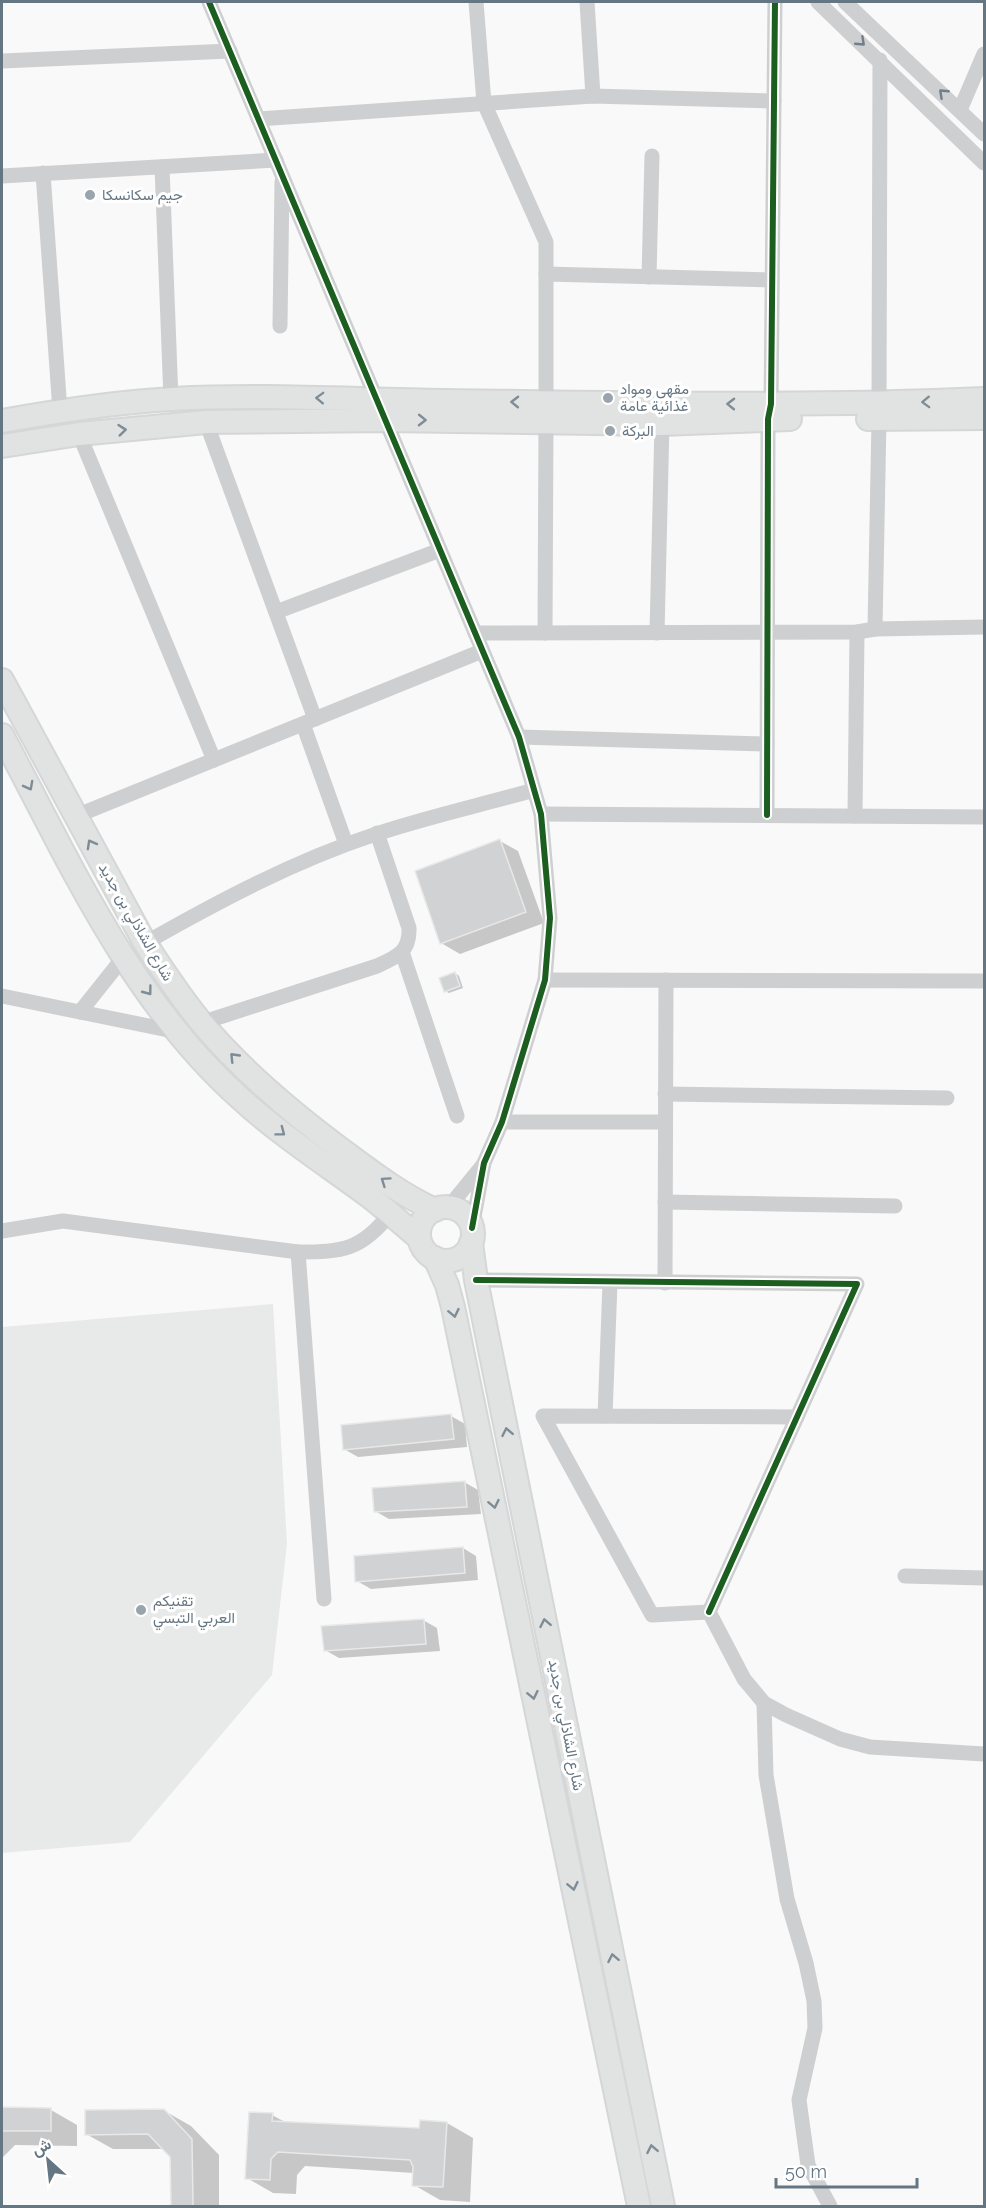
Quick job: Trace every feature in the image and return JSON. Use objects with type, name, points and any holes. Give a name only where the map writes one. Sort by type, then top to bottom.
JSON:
[{"type":"main road","points":[[2,421],[60,411],[171,399],[273,396],[381,410]]},
{"type":"main road","points":[[879,411],[984,399]]},
{"type":"main road","points":[[2,446],[79,434],[206,422],[381,410],[879,411],[984,418]]},
{"type":"main road","points":[[546,412],[662,424],[770,412]]},
{"type":"main road","name":"شارع الشاذلي بن جديد","points":[[2,680],[145,944],[201,1023],[244,1067],[317,1132],[409,1198],[441,1209]]},
{"type":"main road","name":"شارع الشاذلي بن جديد","points":[[2,735],[123,958],[178,1032],[239,1098],[420,1238]]},
{"type":"main road","points":[[441,1209],[460,1212],[466,1216],[471,1236],[465,1253],[454,1260],[441,1261],[424,1250],[420,1231],[425,1219],[441,1209]]},
{"type":"main road","name":"شارع الشاذلي بن جديد","points":[[471,1236],[476,1280],[663,2206]]},
{"type":"main road","name":"شارع الشاذلي بن جديد","points":[[435,1258],[447,1284],[453,1307],[635,2202]]},
{"type":"street","points":[[209,2],[519,737],[541,814],[550,918],[545,980],[502,1122],[484,1163],[471,1236]]},
{"type":"street","points":[[476,2],[484,103],[546,242],[545,633]]},
{"type":"street","points":[[587,2],[593,96]]},
{"type":"street","points":[[767,815],[775,2]]},
{"type":"street","points":[[818,2],[984,163]]},
{"type":"street","points":[[845,2],[984,134]]},
{"type":"street","points":[[2,61],[230,51]]},
{"type":"street","points":[[960,110],[984,54]]},
{"type":"street","points":[[875,629],[879,411],[880,60]]},
{"type":"street","points":[[258,119],[593,96],[774,101]]},
{"type":"street","points":[[649,277],[652,156]]},
{"type":"street","points":[[2,176],[276,160]]},
{"type":"street","points":[[162,167],[171,399]]},
{"type":"street","points":[[43,173],[60,411]]},
{"type":"street","points":[[280,326],[282,177]]},
{"type":"street","points":[[546,274],[772,280]]},
{"type":"street","points":[[206,422],[276,612],[346,844]]},
{"type":"street","points":[[657,633],[662,424]]},
{"type":"street","points":[[79,434],[214,760]]},
{"type":"street","points":[[276,612],[440,550]]},
{"type":"street","points":[[474,633],[857,632],[875,629],[984,627]]},
{"type":"street","points":[[855,816],[857,632]]},
{"type":"street","points":[[76,816],[482,651]]},
{"type":"street","points":[[519,737],[767,744]]},
{"type":"street","points":[[145,944],[210,906],[277,873],[346,844],[377,833],[534,790]]},
{"type":"street","points":[[541,814],[984,817]]},
{"type":"street","points":[[201,1023],[377,966],[402,952],[410,940],[409,928],[377,833]]},
{"type":"street","points":[[402,952],[458,1116]]},
{"type":"street","points":[[80,1012],[123,958]]},
{"type":"street","points":[[545,980],[984,981]]},
{"type":"street","points":[[665,1283],[666,980]]},
{"type":"street","points":[[2,996],[178,1032]]},
{"type":"street","points":[[665,1094],[947,1098]]},
{"type":"street","points":[[502,1122],[665,1122]]},
{"type":"street","points":[[441,1209],[484,1163]]},
{"type":"street","points":[[665,1202],[895,1206]]},
{"type":"street","points":[[2,1232],[63,1221],[298,1252],[342,1251],[361,1242],[390,1214]]},
{"type":"street","points":[[298,1252],[324,1599]]},
{"type":"street","points":[[476,1280],[858,1284],[709,1612]]},
{"type":"street","points":[[605,1416],[610,1283]]},
{"type":"street","points":[[709,1612],[652,1615],[543,1416],[798,1417]]},
{"type":"street","points":[[905,1576],[984,1578]]},
{"type":"street","points":[[709,1612],[744,1679],[764,1703],[840,1739],[870,1747],[984,1754]]},
{"type":"street","points":[[764,1703],[766,1775],[787,1899],[806,1963],[814,2001],[815,2028],[799,2100],[808,2165],[830,2206]]},
{"type":"street","points":[[635,2202],[658,2181]]},
{"type":"shaded area","name":"تقنيكم العربي التبسي","points":[[273,1304],[287,1544],[272,1675],[130,1842],[2,1853],[2,1327]]},
{"type":"building","points":[[500,839],[526,912],[440,944],[415,871]]},
{"type":"building","points":[[455,972],[460,986],[444,992],[439,978]]},
{"type":"building","points":[[451,1414],[454,1439],[343,1450],[341,1425]]},
{"type":"building","points":[[465,1481],[467,1507],[374,1512],[372,1488]]},
{"type":"building","points":[[463,1547],[465,1573],[355,1582],[354,1556]]},
{"type":"building","points":[[424,1619],[426,1644],[324,1651],[321,1626]]},
{"type":"building","points":[[2,2107],[51,2108],[51,2131],[2,2131]]},
{"type":"building","points":[[164,2109],[192,2139],[193,2206],[171,2206],[170,2157],[148,2134],[85,2135],[85,2110]]},
{"type":"building","points":[[249,2112],[273,2113],[272,2121],[419,2128],[420,2120],[447,2122],[443,2187],[412,2186],[413,2167],[410,2160],[278,2152],[271,2159],[270,2180],[245,2179]]},
{"type":"cycle path","points":[[209,2],[519,737],[541,814],[550,918],[545,980],[502,1122],[484,1163],[472,1228]]},
{"type":"cycle path","points":[[767,815],[768,419],[771,404],[775,2]]},
{"type":"cycle path","points":[[476,1280],[857,1284],[709,1612]]},
{"type":"place","name":"جيم سكانسكا","points":[[90,195]]},
{"type":"place","name":"مقهى ومواد غذائية عامة","points":[[608,398]]},
{"type":"place","name":"البركة","points":[[610,431]]},
{"type":"place","name":"تقنيكم العربي التبسي","points":[[141,1610]]}]
